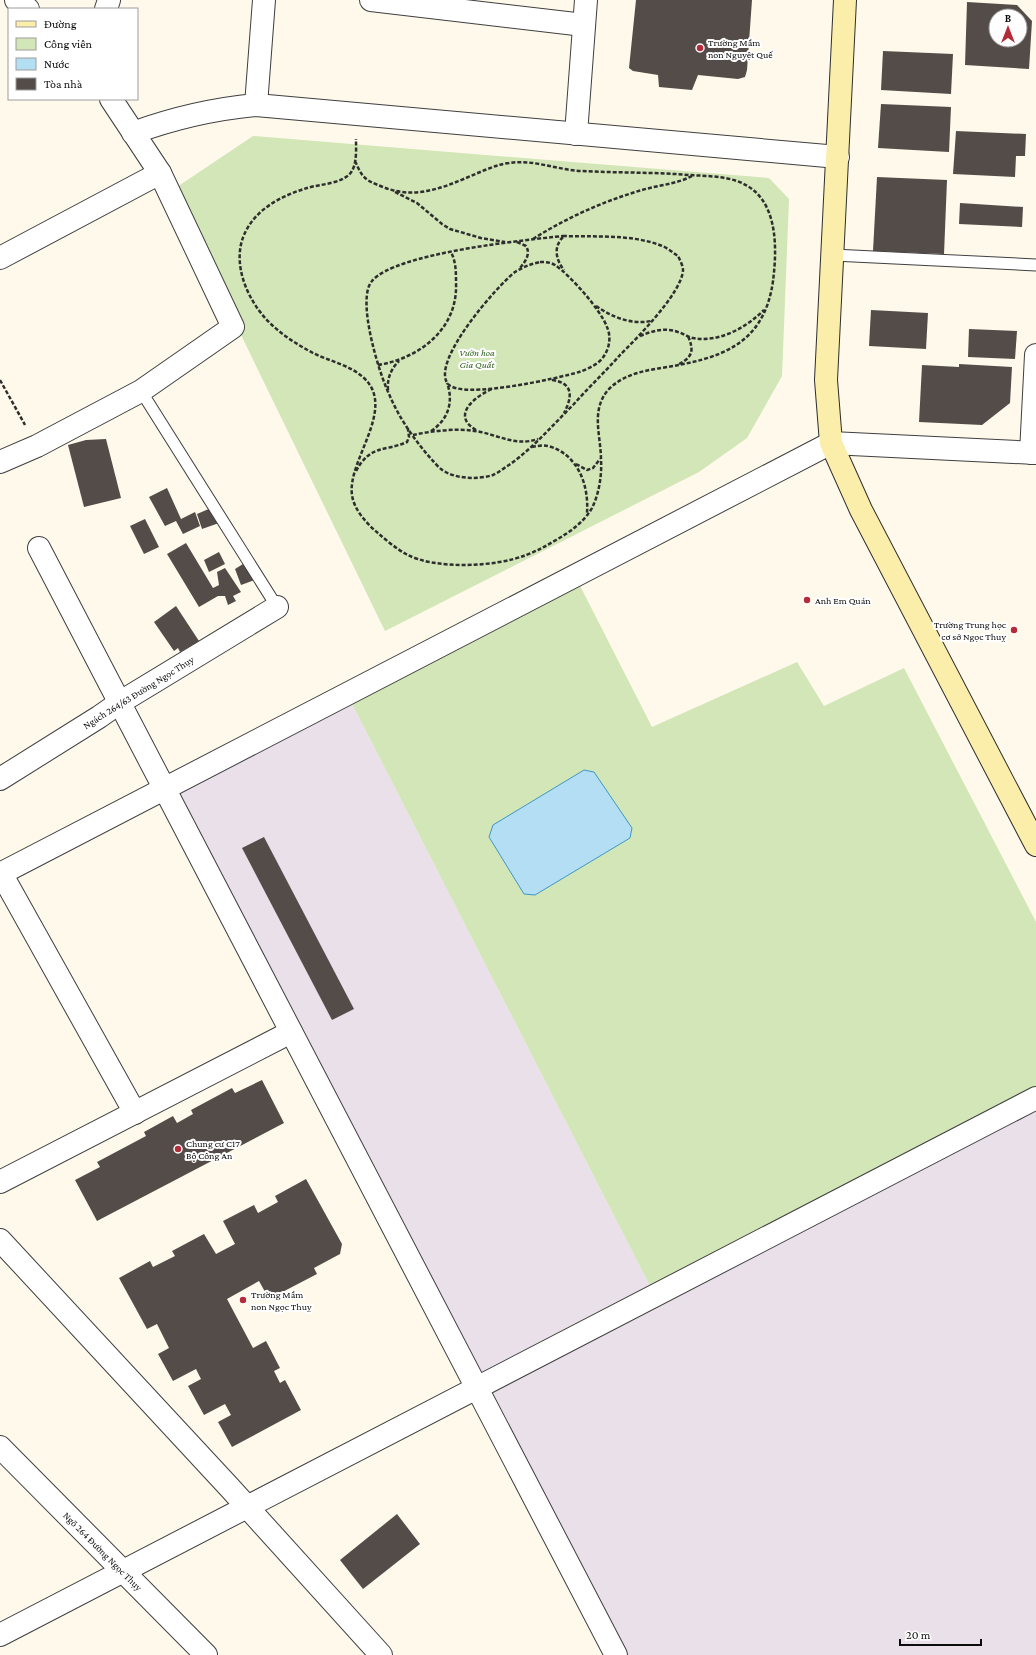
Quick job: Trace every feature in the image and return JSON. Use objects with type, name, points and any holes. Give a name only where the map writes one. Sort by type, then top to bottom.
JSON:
[{"type":"street","points":[[16,0],[27,8]]},
{"type":"street","points":[[256,105],[264,0]]},
{"type":"street","points":[[371,0],[584,25]]},
{"type":"street","points":[[576,134],[586,0]]},
{"type":"street","points":[[845,0],[826,380],[831,443],[861,510],[1036,845]]},
{"type":"street","points":[[0,462],[37,446],[141,391],[233,327],[160,173],[111,100]]},
{"type":"street","points":[[134,133],[160,123],[194,114],[224,108],[256,105],[838,157]]},
{"type":"street","points":[[0,258],[160,173]]},
{"type":"street","points":[[135,1113],[1,874],[831,443],[1034,453],[1036,355]]},
{"type":"street","points":[[39,548],[616,1655]]},
{"type":"street","name":"Ngách 264/63 Đường Ngọc Thụy","points":[[0,779],[99,717],[119,702],[277,607]]},
{"type":"street","points":[[0,1182],[291,1032]]},
{"type":"street","points":[[0,1635],[1036,1098]]},
{"type":"street","points":[[0,1240],[248,1507],[381,1655]]},
{"type":"street","name":"Ngõ 264 Đường Ngọc Thụy","points":[[0,1446],[206,1655]]},
{"type":"lane","points":[[833,255],[1036,265]]},
{"type":"lane","points":[[141,391],[277,607]]},
{"type":"path","points":[[358,114],[355,161],[351,174],[343,179],[293,192],[275,201],[259,214],[247,229],[240,247],[240,266],[244,283],[266,319],[299,345],[318,356],[350,370],[364,379],[373,391],[375,404],[373,422],[352,478],[352,493],[355,508],[377,533],[409,556],[429,561],[453,564],[504,562],[526,556],[565,535],[581,522],[592,508],[599,488],[601,457],[597,415],[599,404],[605,393],[616,383],[631,375],[708,359],[727,351],[744,340],[755,328],[766,308],[773,283],[774,236],[772,220],[768,209],[761,197],[752,188],[742,182],[730,179],[646,172],[583,171],[515,162],[496,166],[426,192],[410,194],[391,190]]},
{"type":"path","points":[[355,161],[362,177],[417,202],[435,219],[450,229],[475,236],[508,242]]},
{"type":"path","points":[[532,240],[562,223],[610,201],[642,190],[686,180],[693,175]]},
{"type":"path","points":[[446,379],[448,384],[458,389],[495,388],[547,380],[587,369],[602,358],[607,352],[610,336],[608,327],[592,304],[566,274],[557,258],[558,244],[563,236]]},
{"type":"path","points":[[563,236],[640,240],[662,246],[678,256],[683,270],[678,286],[666,305],[638,337],[532,447],[494,474],[478,478],[458,476],[441,469],[408,429],[389,395],[378,365],[369,328],[366,307],[366,292],[371,281],[388,269],[422,258],[508,242],[532,240],[563,236]]},
{"type":"path","points":[[516,241],[526,246],[528,252],[525,261],[519,270]]},
{"type":"path","points":[[378,365],[401,359],[426,346],[438,334],[452,312],[456,299],[455,268],[451,252]]},
{"type":"path","points":[[430,432],[446,417],[450,406],[451,395],[446,379],[446,371],[451,354],[470,321],[495,291],[519,270],[530,264],[550,262],[566,274]]},
{"type":"path","points":[[592,304],[621,319],[642,322],[652,321]]},
{"type":"path","points":[[638,337],[662,329],[706,339],[731,333],[747,324],[766,308]]},
{"type":"path","points":[[677,365],[688,358],[692,350],[688,336]]},
{"type":"path","points":[[389,395],[388,382],[391,370],[401,359]]},
{"type":"path","points":[[0,380],[37,446]]},
{"type":"path","points":[[547,380],[561,383],[568,388],[570,392],[568,403],[560,418]]},
{"type":"path","points":[[478,432],[467,423],[465,416],[466,410],[474,399],[495,388]]},
{"type":"path","points":[[352,478],[358,466],[371,452],[407,442],[409,437],[408,429]]},
{"type":"path","points":[[413,435],[430,432],[478,432],[516,442],[525,442],[540,438]]},
{"type":"path","points":[[532,447],[546,445],[565,454],[579,469],[587,492],[587,514]]},
{"type":"path","points":[[572,462],[587,470],[593,468],[601,457]]},
{"type":"shaded area","points":[[347,694],[650,1286],[1036,1086],[1036,1655],[616,1655],[165,789]]},
{"type":"green space","name":"Vườn hoa Gia Quất","points":[[253,136],[769,178],[789,199],[782,376],[747,438],[699,472],[385,631],[171,191]]},
{"type":"green space","points":[[575,576],[652,727],[797,662],[824,706],[904,668],[1036,922],[1036,1086],[650,1286],[347,694]]},
{"type":"water","points":[[584,770],[594,772],[632,828],[630,838],[535,895],[524,894],[489,837],[493,825]]},
{"type":"building","points":[[636,0],[752,0],[747,70],[745,77],[738,79],[698,75],[692,90],[659,87],[658,75],[633,71],[629,68]]},
{"type":"building","points":[[967,2],[1017,5],[1020,8],[988,8],[988,48],[1028,48],[1028,17],[1032,21],[1029,69],[965,65]]},
{"type":"building","points":[[883,51],[953,54],[951,94],[881,90]]},
{"type":"building","points":[[881,104],[951,107],[949,152],[878,148]]},
{"type":"building","points":[[956,131],[1026,134],[1025,156],[1016,156],[1015,177],[953,174]]},
{"type":"building","points":[[877,177],[947,180],[944,254],[873,251]]},
{"type":"building","points":[[960,203],[1023,207],[1022,227],[959,224]]},
{"type":"building","points":[[871,310],[928,313],[926,349],[869,346]]},
{"type":"building","points":[[969,329],[1017,331],[1015,359],[968,357]]},
{"type":"building","points":[[959,364],[1012,367],[1010,403],[982,425],[919,422],[922,365],[959,367]]},
{"type":"building","points":[[106,439],[121,498],[84,507],[68,445],[86,440]]},
{"type":"building","points":[[167,488],[181,519],[195,512],[200,526],[183,534],[176,521],[165,526],[149,497]]},
{"type":"building","points":[[211,508],[219,523],[202,529],[197,514]]},
{"type":"building","points":[[145,519],[159,547],[144,554],[130,526]]},
{"type":"building","points":[[186,543],[213,588],[219,585],[217,572],[225,568],[241,592],[233,596],[236,601],[228,605],[225,596],[218,596],[199,607],[167,554]]},
{"type":"building","points":[[219,552],[225,564],[209,572],[204,560]]},
{"type":"building","points":[[243,564],[257,579],[241,585],[235,569]]},
{"type":"building","points":[[176,606],[199,641],[180,652],[178,648],[174,651],[154,622]]},
{"type":"building","points":[[264,837],[354,1009],[332,1020],[242,848]]},
{"type":"building","name":"Chung cư C17 Bộ Công An","points":[[262,1080],[284,1123],[97,1221],[75,1180],[100,1167],[97,1162],[146,1136],[144,1132],[173,1116],[177,1123],[193,1114],[191,1110],[232,1088],[235,1093]]},
{"type":"building","points":[[306,1179],[342,1244],[340,1254],[314,1268],[317,1274],[269,1299],[259,1281],[227,1299],[253,1348],[266,1341],[280,1368],[274,1371],[280,1383],[285,1380],[301,1410],[232,1447],[218,1422],[231,1415],[225,1404],[204,1415],[188,1386],[201,1379],[196,1369],[173,1381],[158,1354],[169,1348],[157,1324],[147,1329],[119,1278],[150,1261],[153,1267],[175,1256],[172,1251],[204,1234],[216,1254],[235,1244],[223,1221],[254,1205],[258,1213],[278,1202],[275,1196]]},
{"type":"building","points":[[397,1514],[420,1544],[363,1589],[340,1560]]},
{"type":"place","name":"Trường Mầm non Nguyệt Quế","points":[[700,48]]},
{"type":"place","name":"Anh Em Quán","points":[[807,600]]},
{"type":"place","name":"Trường Trung học cơ sở Ngọc Thuỵ","points":[[1014,630]]},
{"type":"place","name":"Chung cư C17 Bộ Công An","points":[[178,1149]]},
{"type":"place","name":"Trường Mầm non Ngọc Thuỵ","points":[[243,1300]]}]
